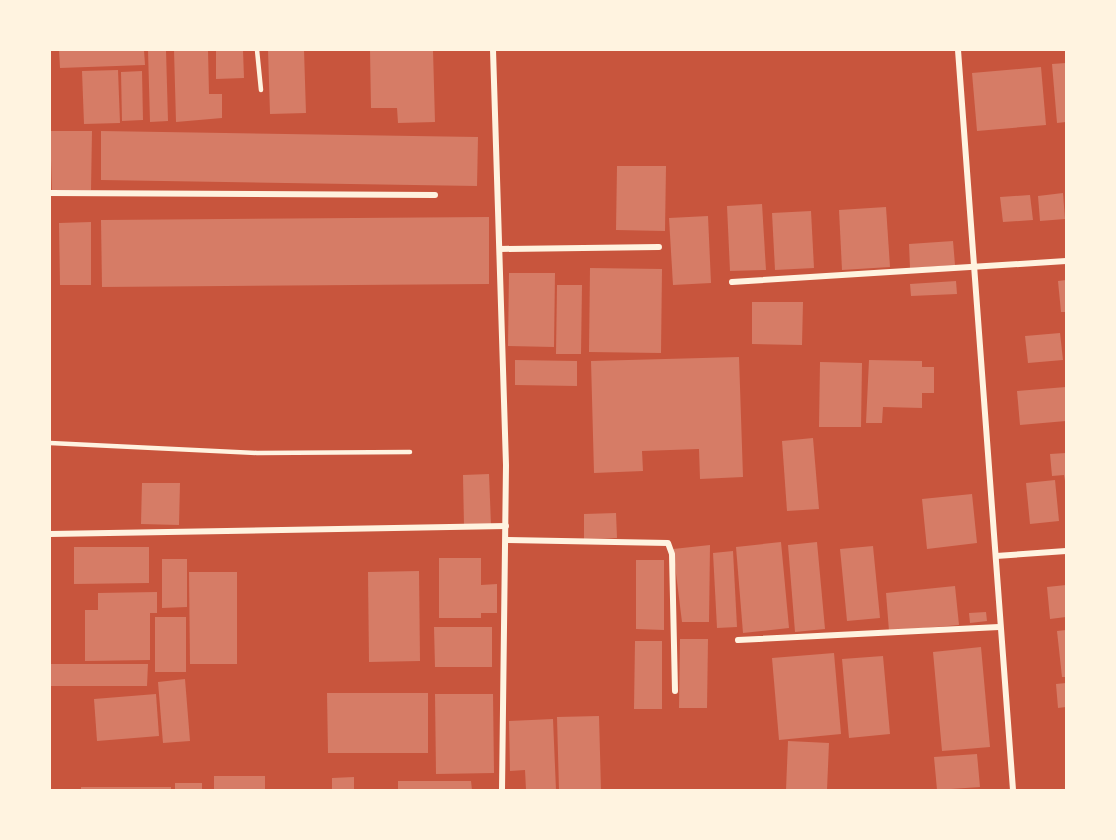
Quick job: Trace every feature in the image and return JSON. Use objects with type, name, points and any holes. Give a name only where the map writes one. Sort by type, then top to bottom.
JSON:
[{"type":"street","points":[[493,50],[506,526],[502,790]]},
{"type":"street","points":[[958,50],[996,556],[999,627],[1013,790]]},
{"type":"street","points":[[50,193],[435,195]]},
{"type":"street","points":[[500,249],[660,247]]},
{"type":"street","points":[[732,282],[1066,261]]},
{"type":"street","points":[[50,534],[506,526]]},
{"type":"street","points":[[506,540],[668,543],[672,554],[675,691]]},
{"type":"street","points":[[996,556],[1066,551]]},
{"type":"street","points":[[738,640],[999,627]]},
{"type":"lane","points":[[257,50],[261,90]]},
{"type":"lane","points":[[50,443],[257,453],[410,452]]},
{"type":"building","points":[[59,50],[144,50],[145,65],[60,68]]},
{"type":"building","points":[[148,50],[166,50],[168,121],[150,122]]},
{"type":"building","points":[[174,50],[208,50],[209,94],[222,94],[222,118],[176,122]]},
{"type":"building","points":[[216,50],[243,50],[244,78],[216,79]]},
{"type":"building","points":[[268,50],[304,50],[306,113],[270,114]]},
{"type":"building","points":[[370,50],[433,50],[435,122],[398,123],[397,108],[371,108]]},
{"type":"building","points":[[1066,63],[1066,122],[1057,123],[1052,64]]},
{"type":"building","points":[[1041,67],[1046,125],[977,131],[972,73]]},
{"type":"building","points":[[118,70],[120,123],[84,124],[82,71]]},
{"type":"building","points":[[142,71],[143,120],[122,121],[121,72]]},
{"type":"building","points":[[50,131],[92,131],[91,190],[52,190]]},
{"type":"building","points":[[101,131],[478,137],[477,186],[101,180]]},
{"type":"building","points":[[617,166],[666,166],[665,231],[616,230]]},
{"type":"building","points":[[1063,193],[1065,219],[1040,221],[1038,196]]},
{"type":"building","points":[[1030,195],[1033,220],[1003,222],[1000,197]]},
{"type":"building","points":[[762,204],[766,270],[730,271],[727,206]]},
{"type":"building","points":[[886,207],[890,267],[842,270],[839,210]]},
{"type":"building","points":[[811,211],[814,268],[775,270],[772,213]]},
{"type":"building","points":[[708,216],[711,283],[673,285],[669,218]]},
{"type":"building","points":[[489,217],[489,284],[102,287],[101,220]]},
{"type":"building","points":[[91,222],[91,285],[60,285],[59,223]]},
{"type":"building","points":[[953,241],[955,265],[910,268],[909,244]]},
{"type":"building","points":[[590,268],[662,269],[661,353],[589,352]]},
{"type":"building","points":[[509,273],[555,273],[554,347],[508,346]]},
{"type":"building","points":[[1066,280],[1066,312],[1061,312],[1058,281]]},
{"type":"building","points":[[956,281],[957,294],[911,296],[910,284]]},
{"type":"building","points":[[557,285],[582,285],[581,354],[556,354]]},
{"type":"building","points":[[752,302],[803,302],[802,345],[752,344]]},
{"type":"building","points":[[1060,333],[1063,360],[1028,363],[1025,336]]},
{"type":"building","points":[[739,357],[743,477],[700,479],[699,449],[642,451],[643,471],[594,473],[591,361]]},
{"type":"building","points":[[515,360],[577,361],[577,386],[515,385]]},
{"type":"building","points":[[869,360],[922,361],[922,367],[934,367],[934,393],[922,393],[922,408],[883,407],[882,423],[866,423]]},
{"type":"building","points":[[820,362],[862,363],[861,427],[819,427]]},
{"type":"building","points":[[1066,387],[1066,421],[1020,425],[1017,391]]},
{"type":"building","points":[[813,438],[819,509],[787,511],[782,441]]},
{"type":"building","points":[[1066,453],[1065,481],[1064,475],[1052,476],[1050,454]]},
{"type":"building","points":[[489,474],[491,525],[464,526],[463,475]]},
{"type":"building","points":[[1055,480],[1059,521],[1030,524],[1026,483]]},
{"type":"building","points":[[142,483],[180,483],[179,525],[141,524]]},
{"type":"building","points":[[972,494],[977,543],[927,549],[922,499]]},
{"type":"building","points":[[616,513],[617,538],[584,539],[584,514]]},
{"type":"building","points":[[781,542],[789,628],[743,633],[736,547]]},
{"type":"building","points":[[817,542],[825,629],[795,632],[788,545]]},
{"type":"building","points":[[710,545],[709,622],[682,622],[673,549]]},
{"type":"building","points":[[873,546],[880,618],[847,621],[840,549]]},
{"type":"building","points":[[74,547],[149,547],[149,583],[74,584]]},
{"type":"building","points":[[733,551],[737,627],[717,628],[713,553]]},
{"type":"building","points":[[439,558],[481,558],[481,585],[497,584],[497,613],[481,613],[481,618],[439,618]]},
{"type":"building","points":[[162,559],[187,559],[187,607],[162,608]]},
{"type":"building","points":[[636,560],[664,560],[664,630],[636,629]]},
{"type":"building","points":[[419,571],[420,661],[369,662],[368,572]]},
{"type":"building","points":[[189,572],[237,572],[237,664],[190,664]]},
{"type":"building","points":[[1066,585],[1066,617],[1050,619],[1047,587]]},
{"type":"building","points":[[955,586],[959,625],[889,631],[886,593]]},
{"type":"building","points":[[157,592],[157,613],[150,613],[150,660],[85,661],[85,610],[98,610],[98,593]]},
{"type":"building","points":[[986,612],[987,621],[970,623],[969,613]]},
{"type":"building","points":[[155,617],[186,617],[186,672],[155,672]]},
{"type":"building","points":[[434,627],[492,627],[492,667],[435,667]]},
{"type":"building","points":[[1066,630],[1066,677],[1062,677],[1057,631]]},
{"type":"building","points":[[680,639],[708,639],[707,708],[679,708]]},
{"type":"building","points":[[635,641],[662,641],[662,709],[634,709]]},
{"type":"building","points":[[981,647],[990,747],[942,751],[933,652]]},
{"type":"building","points":[[834,653],[841,734],[779,740],[772,658]]},
{"type":"building","points":[[883,656],[890,734],[849,738],[842,659]]},
{"type":"building","points":[[51,664],[148,664],[147,686],[51,686]]},
{"type":"building","points":[[185,679],[190,741],[163,743],[158,682]]},
{"type":"building","points":[[1066,683],[1066,707],[1058,708],[1056,684]]},
{"type":"building","points":[[327,693],[428,693],[428,753],[328,753]]},
{"type":"building","points":[[156,694],[159,736],[97,741],[94,699]]},
{"type":"building","points":[[435,694],[493,694],[494,773],[436,774]]},
{"type":"building","points":[[599,716],[601,790],[559,790],[557,717]]},
{"type":"building","points":[[553,719],[556,790],[526,790],[525,770],[510,771],[509,721]]},
{"type":"building","points":[[788,741],[829,743],[827,790],[786,790]]},
{"type":"building","points":[[977,754],[980,787],[937,790],[934,757]]},
{"type":"building","points":[[214,776],[265,776],[265,790],[214,790]]},
{"type":"building","points":[[354,777],[354,790],[332,790],[332,778]]},
{"type":"building","points":[[398,781],[471,781],[472,790],[398,790]]},
{"type":"building","points":[[175,783],[202,783],[202,790],[175,790]]},
{"type":"building","points":[[81,787],[171,787],[171,790],[81,790]]}]
